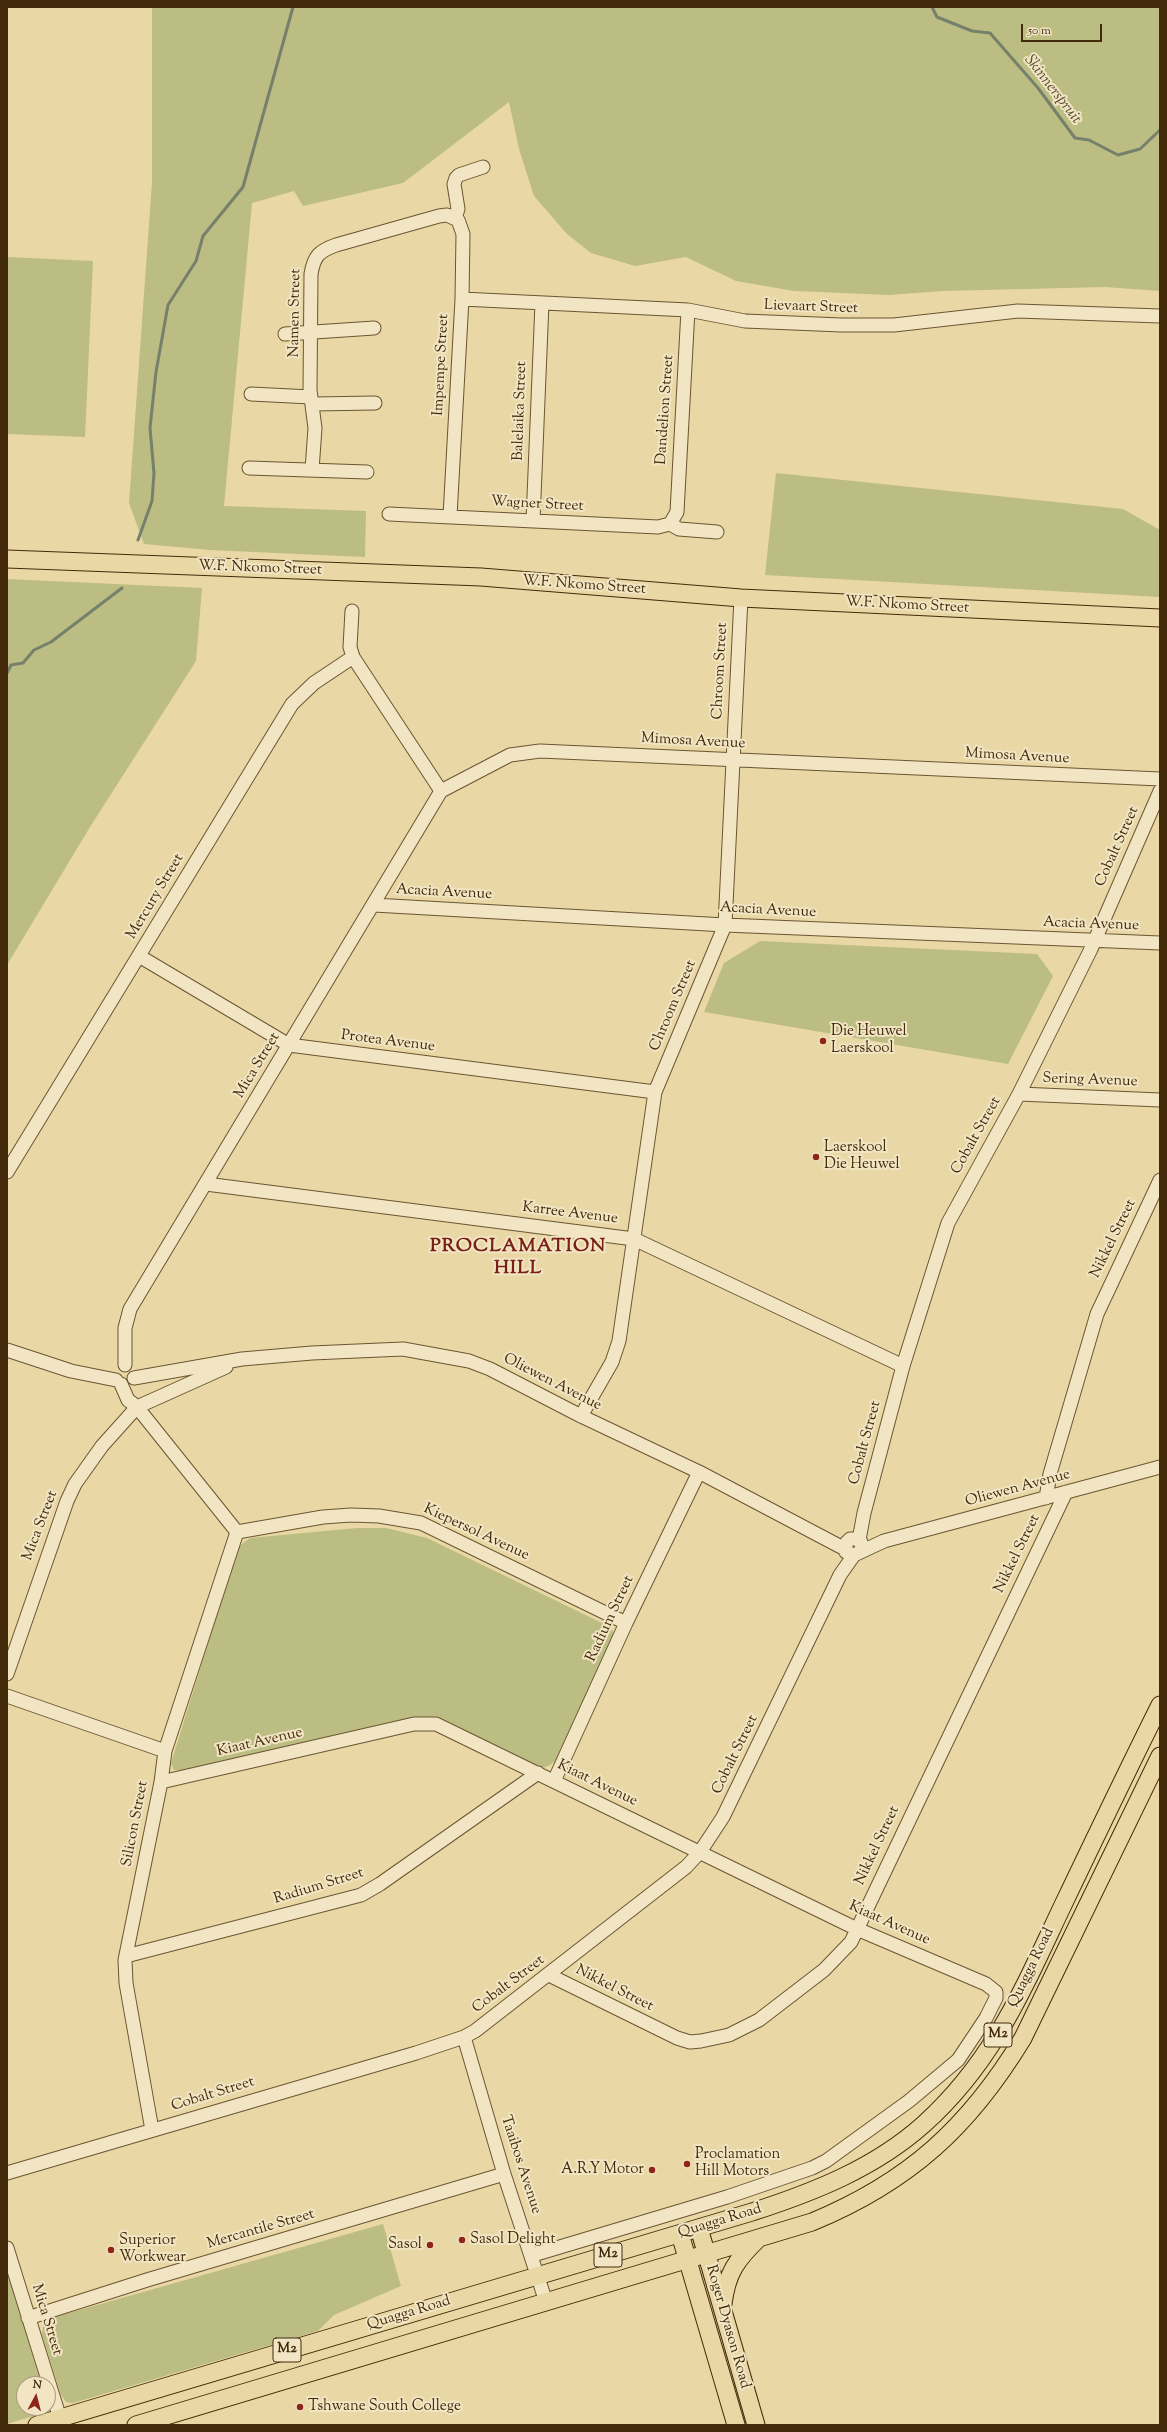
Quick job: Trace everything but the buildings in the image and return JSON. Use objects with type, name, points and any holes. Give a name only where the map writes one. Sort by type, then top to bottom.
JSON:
[{"type":"main road","name":"W.F. Nkomo Street","points":[[7,559],[481,577],[741,598],[1160,618]]},
{"type":"main road","name":"Quagga Road","points":[[37,2425],[61,2422],[802,2196],[834,2182],[871,2162],[924,2124],[977,2068],[1018,2000],[1160,1705]]},
{"type":"main road","name":"Quagga Road","points":[[136,2425],[546,2302],[706,2252],[759,2238],[839,2211],[892,2181],[956,2130],[1000,2077],[1024,2038],[1160,1756]]},
{"type":"main road","name":"Roger Dyason Road","points":[[699,2228],[756,2425]]},
{"type":"main road","name":"Roger Dyason Road","points":[[680,2234],[736,2425]]},
{"type":"main road","points":[[722,2310],[725,2288],[730,2272],[737,2261],[759,2238]]},
{"type":"street","points":[[455,218],[458,209],[454,184],[456,178],[459,175],[483,167]]},
{"type":"street","name":"Namen Street","points":[[312,470],[315,428],[312,401],[313,333],[311,274],[317,254],[336,245],[438,216],[455,218]]},
{"type":"street","name":"Impempe Street","points":[[450,516],[462,299],[463,234],[461,225],[455,218]]},
{"type":"street","name":"Lievaart Street","points":[[462,299],[688,310],[744,321],[841,326],[894,325],[1018,310],[1160,316]]},
{"type":"street","name":"Balelaika Street","points":[[532,521],[542,303]]},
{"type":"street","name":"Dandelion Street","points":[[670,524],[677,512],[688,310]]},
{"type":"street","points":[[285,334],[374,328]]},
{"type":"street","points":[[251,394],[312,401],[375,403]]},
{"type":"street","points":[[249,468],[367,472]]},
{"type":"street","name":"Wagner Street","points":[[389,514],[658,527],[670,524]]},
{"type":"street","points":[[670,524],[679,529],[717,532]]},
{"type":"street","name":"Chroom Street","points":[[581,1416],[612,1362],[617,1350],[655,1092],[725,925],[741,598]]},
{"type":"street","points":[[352,611],[350,647],[353,657],[441,791]]},
{"type":"street","name":"Mercury Street","points":[[7,1172],[292,704],[314,683],[353,657]]},
{"type":"street","name":"Mimosa Avenue","points":[[441,791],[495,762],[524,752],[1160,780]]},
{"type":"street","name":"Mica Street","points":[[125,1375],[125,1328],[130,1309],[374,905],[441,791]]},
{"type":"street","name":"Cobalt Street","points":[[7,2174],[464,2037],[549,1974],[686,1867],[700,1852],[723,1817],[853,1546],[864,1513],[903,1366],[948,1223],[1019,1094],[1094,941],[1160,791]]},
{"type":"street","name":"Acacia Avenue","points":[[374,905],[725,925],[1160,943]]},
{"type":"street","name":"Protea Avenue","points":[[139,956],[289,1045],[655,1092]]},
{"type":"street","name":"Sering Avenue","points":[[1019,1094],[1160,1100]]},
{"type":"street","name":"Nikkel Street","points":[[1046,1498],[1050,1474],[1097,1314],[1160,1180]]},
{"type":"street","name":"Karree Avenue","points":[[206,1184],[634,1239],[903,1366]]},
{"type":"street","name":"Oliewen Avenue","points":[[7,1350],[94,1376],[159,1373],[242,1359],[312,1353],[403,1349],[469,1361],[483,1366],[581,1416],[699,1472],[824,1537],[853,1546],[884,1541],[1160,1467]]},
{"type":"street","name":"Oliewen Avenue","points":[[137,1407],[242,1359]]},
{"type":"street","points":[[125,1375],[126,1398],[130,1403],[137,1407],[237,1532]]},
{"type":"street","name":"Mica Street","points":[[7,1674],[67,1501],[75,1484],[102,1446],[137,1407]]},
{"type":"street","name":"Radium Street","points":[[554,1782],[626,1623],[699,1472]]},
{"type":"street","name":"Nikkel Street","points":[[549,1974],[677,2038],[693,2042],[718,2039],[759,2020],[824,1970],[847,1947],[857,1929],[1066,1492]]},
{"type":"street","name":"Kiepersol Avenue","points":[[237,1532],[323,1517],[351,1515],[379,1516],[422,1523],[626,1623]]},
{"type":"street","name":"Silicon Street","points":[[152,2130],[124,1971],[126,1956],[161,1782],[165,1751],[237,1532]]},
{"type":"street","points":[[7,1696],[165,1751]]},
{"type":"street","name":"Kiaat Avenue","points":[[161,1782],[425,1723],[443,1727],[538,1772],[554,1782],[857,1929],[990,1986],[995,1990],[996,1995],[980,2028],[958,2060],[909,2101],[826,2161],[793,2175],[714,2201],[533,2255]]},
{"type":"street","name":"Radium Street","points":[[126,1956],[361,1895],[380,1884],[538,1772]]},
{"type":"street","name":"Taaibos Avenue","points":[[464,2037],[504,2174],[533,2255],[536,2276],[546,2302]]},
{"type":"street","name":"Mercantile Street","points":[[28,2318],[147,2280],[504,2174]]},
{"type":"street","name":"Mica Street","points":[[7,2248],[61,2422]]},
{"type":"green space","points":[[152,7],[1160,7],[1160,291],[1105,287],[943,291],[889,295],[794,291],[736,281],[686,257],[635,266],[591,253],[567,234],[534,196],[519,149],[509,102],[403,183],[303,206],[294,191],[252,203],[224,506],[366,511],[365,557],[210,550],[144,544],[129,503],[152,182]]},
{"type":"green space","points":[[7,257],[93,261],[85,437],[7,434]]},
{"type":"green space","points":[[776,473],[1123,509],[1160,530],[1160,597],[765,575]]},
{"type":"green space","points":[[7,579],[202,588],[196,661],[90,827],[7,965]]},
{"type":"green space","points":[[760,941],[1037,954],[1053,976],[1008,1064],[704,1012],[724,963]]},
{"type":"green space","points":[[357,1528],[386,1528],[427,1538],[604,1624],[613,1631],[615,1637],[560,1756],[554,1762],[542,1768],[534,1767],[446,1721],[426,1717],[402,1720],[182,1771],[174,1770],[171,1763],[238,1547],[250,1538]]},
{"type":"green space","points":[[383,2224],[401,2286],[334,2315],[318,2331],[73,2403],[66,2402],[61,2395],[42,2334],[44,2322],[55,2317]]},
{"type":"green space","points":[[7,2270],[39,2376],[16,2376],[16,2416],[34,2416],[7,2424]]},
{"type":"waterway","points":[[138,540],[152,501],[154,473],[150,428],[156,372],[168,305],[196,261],[203,236],[243,187],[293,7]]},
{"type":"waterway","name":"Skinnerspruit","points":[[932,7],[937,17],[972,31],[990,33],[1038,88],[1075,138],[1089,140],[1118,155],[1140,149],[1160,130]]},
{"type":"waterway","points":[[7,673],[11,665],[23,663],[34,650],[51,642],[122,588]]},
{"type":"place","name":"Die Heuwel Laerskool","points":[[823,1041]]},
{"type":"place","name":"Laerskool Die Heuwel","points":[[816,1157]]},
{"type":"place","name":"Proclamation Hill Motors","points":[[687,2164]]},
{"type":"place","name":"A.R.Y Motor","points":[[652,2170]]},
{"type":"place","name":"Sasol Delight","points":[[462,2240]]},
{"type":"place","name":"Sasol","points":[[430,2245]]},
{"type":"place","name":"Superior Workwear","points":[[111,2250]]},
{"type":"place","name":"Tshwane South College","points":[[300,2407]]},
{"type":"district","name":"PROCLAMATION HILL","points":[[518,1259]]}]
